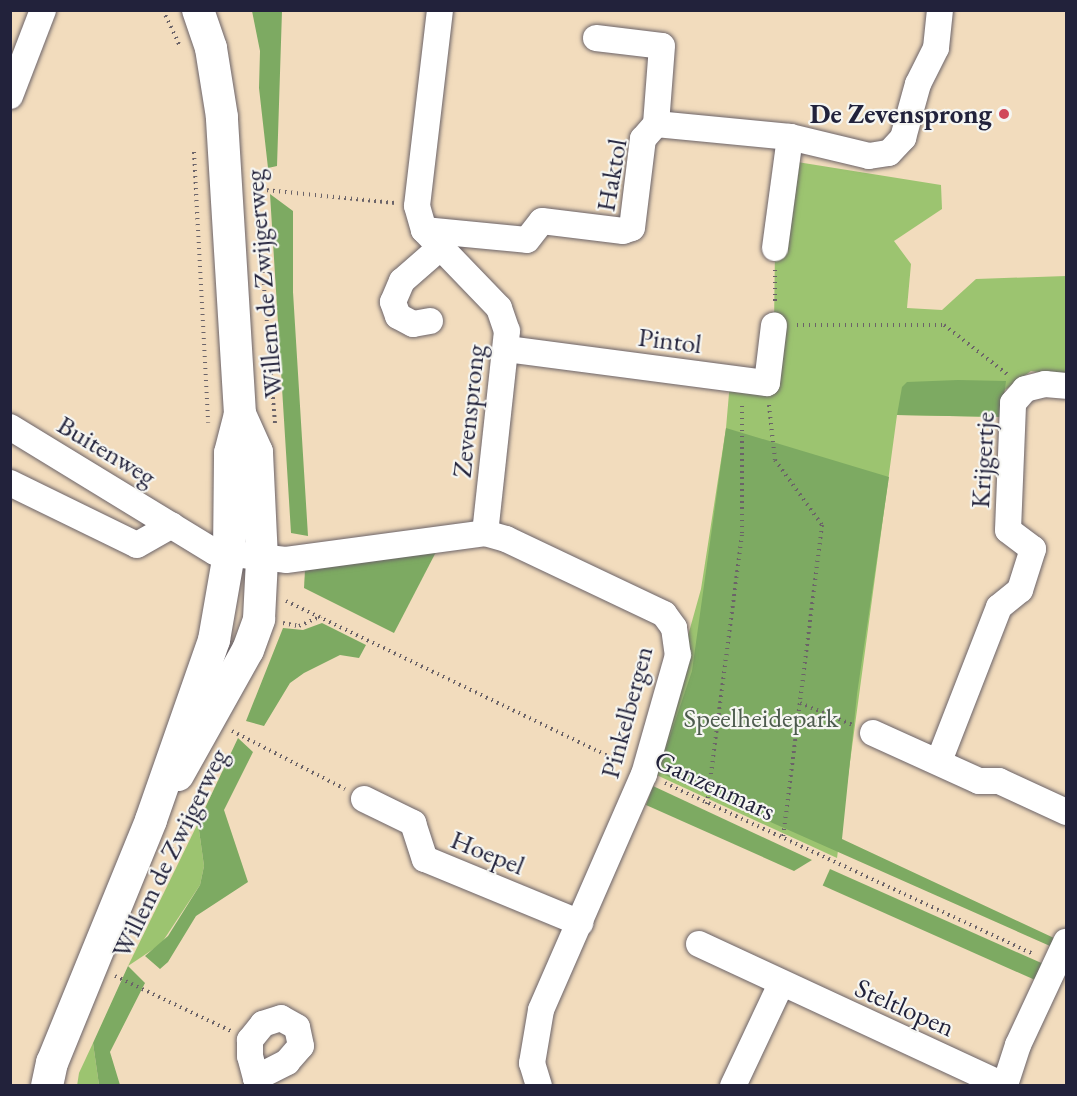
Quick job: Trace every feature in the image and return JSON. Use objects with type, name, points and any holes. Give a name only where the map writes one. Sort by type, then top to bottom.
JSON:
[{"type":"main road","name":"Willem de Zwijgerweg","points":[[47,1086],[52,1063],[151,819],[214,640],[230,554],[230,453],[240,414],[222,117],[211,48],[198,10]]},
{"type":"main road","name":"Willem de Zwijgerweg","points":[[151,819],[248,650],[259,619],[262,559],[257,452],[240,414]]},
{"type":"street","points":[[10,96],[20,44],[43,10]]},
{"type":"street","points":[[427,227],[440,10]]},
{"type":"street","name":"Haktol","points":[[427,227],[527,240],[542,221],[623,231],[632,228],[643,139],[656,124],[790,137],[869,156],[889,153],[903,138],[918,84],[936,48],[940,10]]},
{"type":"street","points":[[596,38],[662,46],[656,124]]},
{"type":"street","points":[[775,248],[790,137]]},
{"type":"street","name":"Zevensprong","points":[[430,321],[413,324],[398,316],[393,302],[427,227],[499,309],[507,331],[507,349],[485,533]]},
{"type":"street","points":[[767,383],[774,325]]},
{"type":"street","name":"Pintol","points":[[507,349],[767,383]]},
{"type":"street","name":"Krijgertje","points":[[939,760],[999,607],[1020,590],[1033,549],[1008,530],[1013,403],[1025,389],[1045,384],[1066,386]]},
{"type":"street","name":"Buitenweg","points":[[10,427],[215,552],[262,559]]},
{"type":"street","points":[[10,483],[137,545],[172,525]]},
{"type":"street","name":"Pinkelbergen","points":[[262,559],[286,560],[485,533],[506,539],[664,614],[674,628],[678,655],[644,774],[541,1010],[532,1063],[539,1086]]},
{"type":"street","points":[[873,733],[939,760],[979,781],[999,781],[1066,812]]},
{"type":"street","name":"Hoepel","points":[[364,799],[413,823],[425,859],[580,923]]},
{"type":"street","name":"Steltlopen","points":[[699,945],[1005,1085],[1018,1045],[1061,954]]},
{"type":"street","points":[[732,1086],[781,984]]},
{"type":"street","points":[[281,1018],[297,1027],[302,1046],[287,1062],[257,1082],[250,1040],[262,1024],[281,1018]]},
{"type":"path","points":[[163,10],[181,50]]},
{"type":"path","points":[[194,141],[209,435]]},
{"type":"path","name":"Willem de Zwijgerweg","points":[[254,177],[256,198]]},
{"type":"path","points":[[255,189],[427,227]]},
{"type":"path","name":"Willem de Zwijgerweg","points":[[257,210],[276,432]]},
{"type":"path","points":[[775,248],[774,325],[944,325],[1025,389]]},
{"type":"path","points":[[707,804],[742,533],[741,380]]},
{"type":"path","points":[[767,383],[775,459],[822,525],[783,839]]},
{"type":"path","name":"Ganzenmars","points":[[283,600],[321,616],[644,774],[783,839],[1061,954]]},
{"type":"path","points":[[278,622],[298,626],[321,616]]},
{"type":"path","points":[[800,703],[873,733]]},
{"type":"path","name":"Willem de Zwijgerweg","points":[[225,739],[234,719]]},
{"type":"path","points":[[229,730],[364,799]]},
{"type":"path","name":"Willem de Zwijgerweg","points":[[168,856],[199,792]]},
{"type":"path","name":"Willem de Zwijgerweg","points":[[106,985],[111,974],[250,1040]]},
{"type":"green space","points":[[252,11],[282,11],[277,166],[268,168],[259,88],[260,51]]},
{"type":"green space","name":"Speelheidepark","points":[[791,161],[941,185],[942,209],[894,241],[911,264],[907,308],[942,310],[976,279],[1066,276],[1066,376],[1031,371],[1002,392],[1001,417],[897,415],[837,858],[650,772],[701,589],[726,428],[730,382],[768,385],[774,325],[775,248]]},
{"type":"green space","points":[[270,194],[293,211],[293,292],[308,536],[291,533]]},
{"type":"green space","points":[[1006,381],[1001,417],[897,415],[902,387],[907,382]]},
{"type":"green space","points":[[726,428],[889,477],[857,694],[842,839],[1054,938],[1050,946],[658,772],[692,671]]},
{"type":"green space","points":[[436,552],[394,633],[304,588],[305,570]]},
{"type":"green space","points":[[322,623],[366,645],[359,658],[340,655],[304,673],[290,683],[264,726],[246,721],[283,628],[303,630]]},
{"type":"green space","points":[[238,738],[253,752],[224,810],[248,882],[196,916],[168,962],[160,969],[145,956],[168,936],[200,885],[204,866],[198,823]]},
{"type":"green space","points":[[653,786],[812,860],[794,871],[646,805]]},
{"type":"green space","points":[[198,823],[204,866],[200,885],[161,944],[128,966]]},
{"type":"green space","points":[[830,869],[1042,963],[1035,980],[823,885]]},
{"type":"green space","points":[[128,966],[145,983],[110,1052],[120,1085],[99,1085],[93,1043]]},
{"type":"green space","points":[[93,1043],[99,1085],[77,1086],[79,1073]]},
{"type":"place","name":"De Zevensprong","points":[[1004,114]]}]
